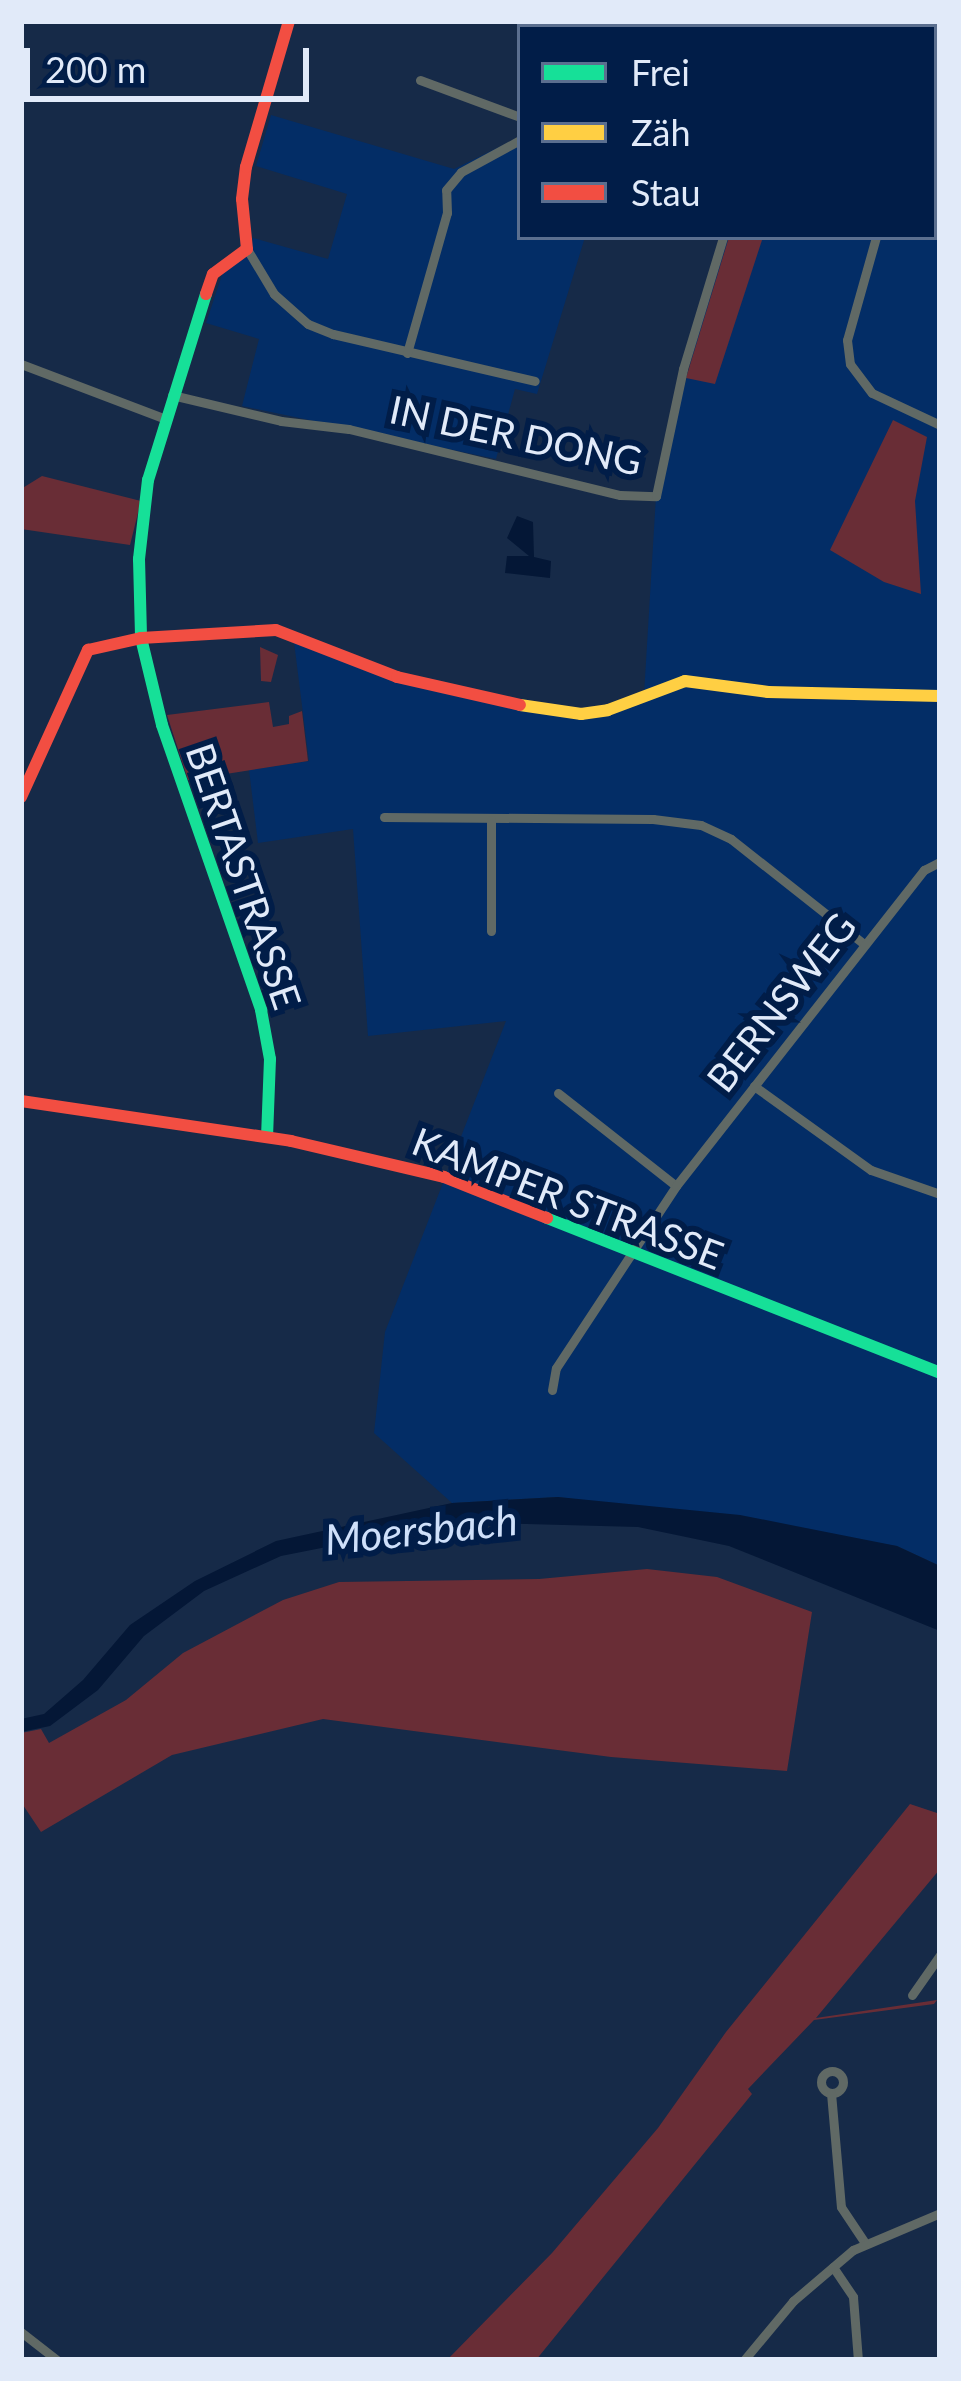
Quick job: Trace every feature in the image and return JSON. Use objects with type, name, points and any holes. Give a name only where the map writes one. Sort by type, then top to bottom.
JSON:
[{"type":"street","points":[[290,21],[246,167],[242,199],[247,249],[275,296],[308,324],[407,353],[535,381]]},
{"type":"street","points":[[420,80],[517,116]]},
{"type":"street","points":[[407,353],[447,213],[446,190],[460,172],[517,142]]},
{"type":"street","name":"IN DER DONG","points":[[172,395],[281,421],[369,434],[620,495],[656,496],[683,369],[722,240]]},
{"type":"street","points":[[875,240],[847,340],[850,364],[872,393],[940,425]]},
{"type":"street","name":"BERTASTRASSE","points":[[247,249],[213,274],[163,418],[142,523],[141,638],[162,725],[262,1010],[270,1058],[267,1137]]},
{"type":"street","points":[[21,364],[163,418]]},
{"type":"street","points":[[21,797],[88,650],[141,638],[276,630],[397,677],[491,700],[581,714],[608,710],[686,681],[768,692],[940,696]]},
{"type":"street","points":[[384,817],[680,820],[700,825],[731,839],[864,944]]},
{"type":"street","points":[[491,820],[491,932]]},
{"type":"street","name":"BERNSWEG","points":[[552,1390],[556,1368],[676,1186],[924,870],[940,862]]},
{"type":"street","points":[[754,1087],[872,1170],[940,1194]]},
{"type":"street","points":[[558,1093],[676,1186]]},
{"type":"street","name":"KAMPER STRASSE","points":[[21,1101],[267,1137],[444,1177],[940,1373]]},
{"type":"street","points":[[912,1995],[940,1955]]},
{"type":"street","points":[[831,2093],[841,2207],[865,2243]]},
{"type":"street","points":[[744,2360],[793,2300],[865,2243],[940,2213]]},
{"type":"street","points":[[833,2267],[854,2297],[858,2360]]},
{"type":"street","points":[[23,2337],[58,2360]]},
{"type":"shaded area","points":[[612,21],[764,24],[600,24]]},
{"type":"shaded area","points":[[940,21],[940,1566],[897,1546],[558,1497],[452,1503],[374,1433],[385,1332],[506,1021],[368,1036],[353,829],[258,843],[249,770],[309,761],[293,634],[397,677],[581,714],[644,695],[656,496],[722,240],[937,240],[937,24],[770,24]]},
{"type":"shaded area","points":[[271,115],[454,169],[517,138],[517,240],[584,240],[537,394],[515,389],[496,459],[242,406],[259,339],[206,323],[223,272],[250,254],[253,238],[328,259],[347,194],[256,166]]},
{"type":"shaded area","points":[[728,240],[762,240],[715,384],[686,378]]},
{"type":"shaded area","points":[[893,420],[927,437],[915,501],[921,594],[884,582],[830,550]]},
{"type":"shaded area","points":[[42,476],[141,501],[130,545],[21,529],[21,489]]},
{"type":"shaded area","points":[[517,516],[533,522],[534,557],[551,561],[550,578],[505,573],[507,556],[529,556],[507,538]]},
{"type":"shaded area","points":[[260,647],[278,655],[271,682],[261,681]]},
{"type":"shaded area","points":[[269,702],[273,727],[289,724],[289,716],[302,711],[308,761],[188,780],[167,715]]},
{"type":"shaded area","name":"Moersbach","points":[[558,1497],[740,1515],[897,1546],[940,1566],[940,1631],[729,1546],[638,1527],[453,1522],[281,1556],[204,1591],[144,1636],[98,1690],[50,1726],[21,1732],[21,1719],[44,1714],[83,1680],[130,1625],[195,1581],[276,1541],[452,1503]]},
{"type":"shaded area","points":[[647,1569],[717,1577],[812,1612],[787,1771],[611,1757],[323,1719],[172,1755],[41,1832],[21,1802],[21,1733],[41,1729],[49,1743],[126,1700],[183,1653],[283,1600],[339,1582],[539,1579]]},
{"type":"shaded area","points":[[910,1804],[940,1814],[940,1869],[816,2018],[937,2000],[934,2004],[814,2020],[748,2089],[752,2094],[536,2360],[447,2360],[552,2253],[658,2128],[726,2032]]},
{"type":"traffic: fast","points":[[206,294],[148,480],[139,559],[141,638],[162,725],[261,1010],[270,1059],[267,1137]]},
{"type":"traffic: fast","points":[[547,1218],[940,1373]]},
{"type":"traffic: slow","points":[[520,705],[581,714],[608,710],[685,681],[768,692],[940,696]]},
{"type":"traffic: jam","points":[[206,294],[213,274],[247,249],[242,199],[246,167],[289,21]]},
{"type":"traffic: jam","points":[[21,797],[88,650],[141,638],[276,630],[397,677],[520,705]]},
{"type":"traffic: jam","points":[[21,1101],[291,1141],[444,1177],[547,1218]]}]
